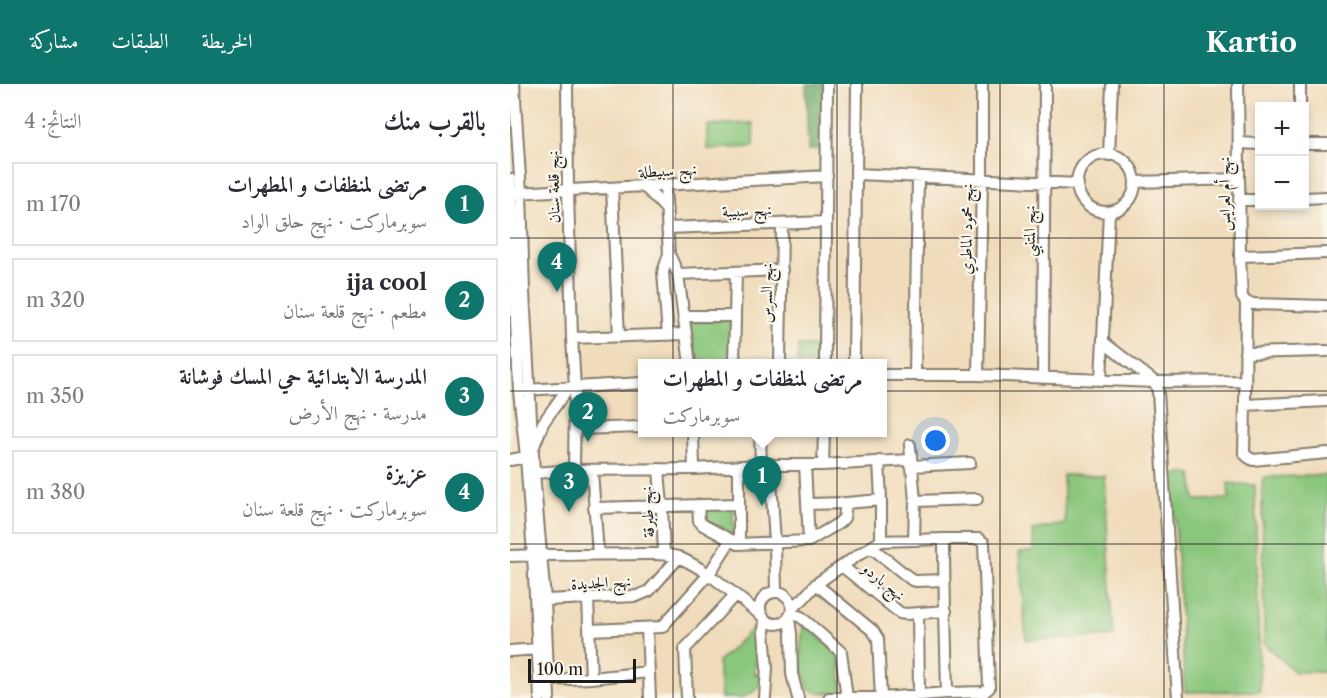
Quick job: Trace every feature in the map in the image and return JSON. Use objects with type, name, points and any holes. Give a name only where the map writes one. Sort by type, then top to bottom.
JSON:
[{"type":"street","points":[[514,84],[514,193],[511,232],[537,555],[545,600],[549,698]]},
{"type":"street","name":"نهج قلعة سنان","points":[[567,84],[574,470]]},
{"type":"street","points":[[825,359],[827,84]]},
{"type":"street","points":[[854,359],[857,84]]},
{"type":"street","name":"نهج محمود الماطري","points":[[978,375],[982,84]]},
{"type":"street","name":"نهج المتنبي","points":[[1043,378],[1045,84]]},
{"type":"street","points":[[1109,154],[1112,84]]},
{"type":"street","name":"نهج أم لعرايس","points":[[1239,84],[1241,292],[1242,297],[1250,303],[1245,353],[1244,453],[1253,460],[1327,453]]},
{"type":"street","points":[[1300,84],[1300,102]]},
{"type":"street","points":[[1239,144],[1255,144]]},
{"type":"street","points":[[1309,144],[1327,144]]},
{"type":"street","points":[[1109,154],[1126,162],[1135,182],[1129,201],[1109,212],[1097,210],[1087,204],[1080,195],[1078,184],[1080,172],[1087,162],[1097,156],[1109,154]]},
{"type":"street","points":[[857,174],[1078,184]]},
{"type":"street","name":"نهج سبيطلة","points":[[514,193],[827,176]]},
{"type":"street","points":[[915,375],[918,177]]},
{"type":"street","points":[[510,178],[514,193],[523,282],[522,429],[534,473],[540,698]]},
{"type":"street","points":[[1135,182],[1239,179]]},
{"type":"street","points":[[665,185],[669,254],[663,272],[668,335]]},
{"type":"street","points":[[640,186],[647,189],[667,210]]},
{"type":"street","points":[[612,188],[619,337]]},
{"type":"street","points":[[1309,198],[1327,197]]},
{"type":"street","points":[[1239,200],[1255,200]]},
{"type":"street","points":[[1101,380],[1109,212]]},
{"type":"street","name":"نهج سبيبة","points":[[668,228],[826,222]]},
{"type":"street","name":"نهج السرس","points":[[780,359],[782,224]]},
{"type":"street","points":[[1240,256],[1327,253]]},
{"type":"street","points":[[669,254],[678,274],[692,359]]},
{"type":"street","points":[[678,274],[782,270]]},
{"type":"street","points":[[735,359],[736,272]]},
{"type":"street","points":[[1250,303],[1327,306]]},
{"type":"street","points":[[684,316],[735,315]]},
{"type":"street","points":[[572,338],[686,334]]},
{"type":"street","points":[[1103,342],[1155,382],[1158,392],[1178,698]]},
{"type":"street","points":[[1245,353],[1327,351]]},
{"type":"street","points":[[887,375],[978,375],[1155,382],[1245,381]]},
{"type":"street","points":[[524,390],[638,383]]},
{"type":"street","points":[[529,455],[543,423],[571,387]]},
{"type":"street","points":[[1245,405],[1327,401]]},
{"type":"street","points":[[575,429],[638,427]]},
{"type":"street","points":[[510,429],[522,429]]},
{"type":"street","points":[[693,437],[694,469]]},
{"type":"street","points":[[761,437],[775,543],[776,591]]},
{"type":"street","points":[[823,465],[824,437]]},
{"type":"street","points":[[910,445],[915,501],[914,540]]},
{"type":"street","points":[[510,459],[529,455]]},
{"type":"street","points":[[534,473],[574,470],[694,469],[766,464],[823,465],[879,461],[970,463]]},
{"type":"street","points":[[879,461],[881,542]]},
{"type":"street","points":[[805,465],[808,541]]},
{"type":"street","points":[[590,630],[662,627],[666,624],[734,543],[739,504],[739,466]]},
{"type":"street","name":"نهج طبرقة","points":[[659,469],[664,554]]},
{"type":"street","points":[[592,471],[598,554]]},
{"type":"street","points":[[915,501],[977,498]]},
{"type":"street","points":[[808,504],[881,500]]},
{"type":"street","points":[[698,506],[699,521],[734,543],[775,543],[808,541],[844,518],[846,503]]},
{"type":"street","points":[[594,508],[739,504]]},
{"type":"street","points":[[510,556],[664,554],[679,557],[709,574],[763,618],[777,625],[783,623],[816,584],[881,542],[944,538],[980,539],[984,543],[989,688],[984,692],[941,695],[830,698]]},
{"type":"street","points":[[941,695],[946,611],[944,538]]},
{"type":"street","points":[[871,547],[912,580],[944,580]]},
{"type":"street","name":"نهج الجديدة","points":[[545,600],[637,596],[649,591],[679,557]]},
{"type":"street","name":"نهج باردو","points":[[842,566],[897,612],[903,614],[946,611]]},
{"type":"street","points":[[816,584],[873,632],[878,639],[881,698]]},
{"type":"street","points":[[765,698],[767,668],[763,618],[760,609],[764,597],[776,591],[788,596],[791,601],[792,674],[798,698]]},
{"type":"street","points":[[687,698],[685,649],[735,595]]},
{"type":"street","points":[[588,599],[591,678]]},
{"type":"street","points":[[918,613],[919,695]]},
{"type":"street","points":[[791,614],[801,617],[842,652],[847,698]]},
{"type":"street","points":[[647,628],[650,698]]},
{"type":"street","points":[[510,651],[538,649]]},
{"type":"street","points":[[548,680],[649,672]]},
{"type":"green space","points":[[806,84],[824,84],[824,148],[808,150]]},
{"type":"green space","points":[[753,123],[754,147],[707,149],[707,125]]},
{"type":"green space","points":[[730,320],[730,359],[699,359],[695,352],[689,322]]},
{"type":"green space","points":[[798,346],[822,346],[823,359],[798,359]]},
{"type":"green space","points":[[1172,474],[1192,474],[1195,500],[1229,499],[1228,483],[1255,485],[1260,691],[1185,692]]},
{"type":"green space","points":[[1063,475],[1104,476],[1114,636],[1026,640],[1019,552],[1034,551],[1033,530],[1065,524]]},
{"type":"green space","points":[[1327,475],[1327,672],[1295,672],[1264,644],[1262,481],[1265,477]]},
{"type":"green space","points":[[704,508],[733,508],[734,536],[706,522]]},
{"type":"green space","points":[[803,623],[839,654],[842,693],[819,693],[808,689],[800,662]]},
{"type":"green space","points":[[756,625],[764,663],[755,664],[755,674],[764,675],[758,689],[742,698],[721,698],[718,661]]},
{"type":"place","name":"عزيزة","points":[[557,292]]},
{"type":"place","name":"ija cool","points":[[588,442]]},
{"type":"place","name":"مرتضى لمنظفات و المطهرات","points":[[762,506]]},
{"type":"place","name":"المدرسة الابتدائية حي المسك فوشانة","points":[[569,512]]}]
